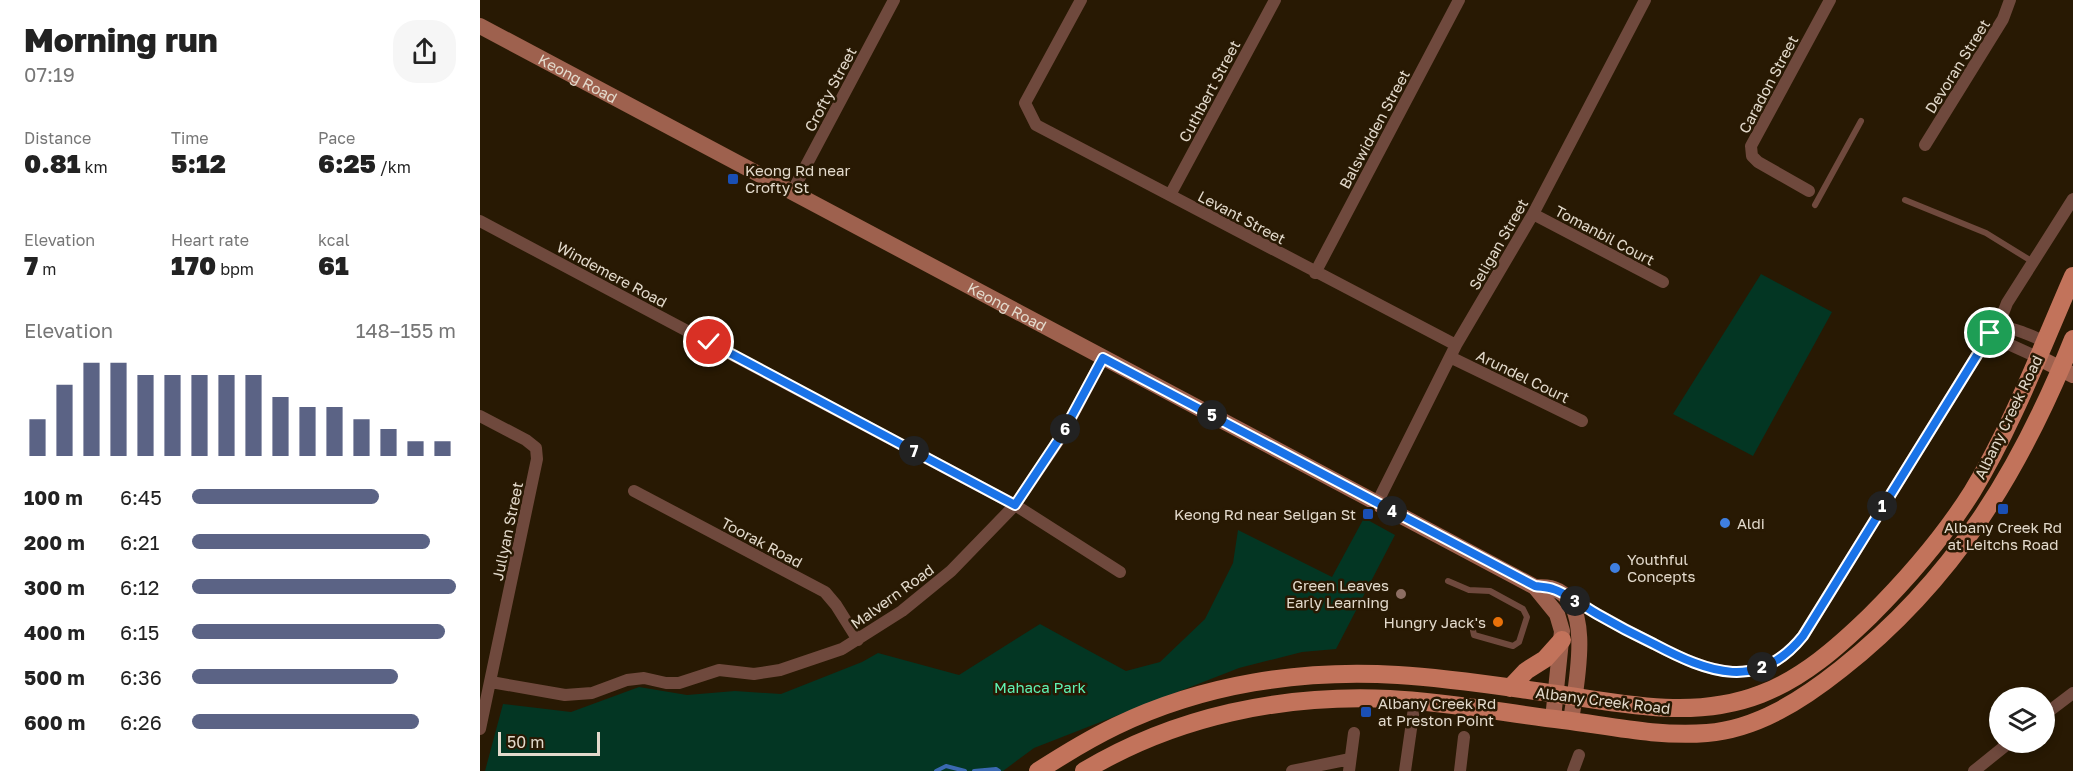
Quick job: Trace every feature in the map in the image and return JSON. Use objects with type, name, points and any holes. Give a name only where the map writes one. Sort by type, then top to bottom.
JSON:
[{"type":"main road","name":"Albany Creek Road","points":[[1038,771],[1117,725],[1157,709],[1238,685],[1271,678],[1359,674],[1400,675],[1675,709],[1722,705],[1741,701],[1772,689],[1802,673],[1858,627],[1911,574],[1952,521],[1997,447],[2073,276]]},
{"type":"main road","name":"Albany Creek Road","points":[[1083,771],[1106,758],[1165,732],[1210,717],[1284,702],[1354,699],[1415,701],[1633,730],[1706,733],[1752,722],[1778,711],[1827,680],[1859,655],[1897,620],[1939,575],[1990,507],[2025,447],[2067,373],[2071,348]]},
{"type":"main road","points":[[1510,688],[1526,671],[1545,659],[1561,632]]},
{"type":"main road","points":[[1238,685],[1245,709]]},
{"type":"street","name":"Crofty Street","points":[[792,192],[894,0]]},
{"type":"street","name":"Levant Street","points":[[1081,0],[1025,103],[1036,125],[1456,345]]},
{"type":"street","name":"Cuthbert Street","points":[[1170,195],[1275,0]]},
{"type":"street","name":"Balswidden Street","points":[[1315,273],[1459,0]]},
{"type":"street","name":"Seligan Street","points":[[1377,503],[1456,345],[1533,214],[1645,0]]},
{"type":"street","name":"Caradon Street","points":[[1814,194],[1758,162],[1752,156],[1752,146],[1830,0]]},
{"type":"street","name":"Devoran Street","points":[[1925,145],[2003,19],[2010,0]]},
{"type":"street","name":"Keong Road","points":[[480,26],[1535,586],[1554,589],[1668,651],[1716,671],[1730,673],[1759,668],[1771,664],[1794,647],[1982,347],[1986,337],[2000,335]]},
{"type":"street","points":[[2000,335],[2005,307],[2073,199]]},
{"type":"street","name":"Tomanbil Court","points":[[1533,214],[1663,282]]},
{"type":"street","name":"Windemere Road","points":[[480,221],[1015,505],[1120,572]]},
{"type":"street","points":[[2000,335],[2013,328],[2067,373]]},
{"type":"street","points":[[2000,335],[2041,349],[2071,348]]},
{"type":"street","name":"Arundel Court","points":[[1450,357],[1582,421]]},
{"type":"street","name":"Malvern Road","points":[[491,682],[565,695],[592,693],[627,680],[644,678],[666,683],[679,683],[718,670],[754,674],[780,670],[842,649],[902,611],[951,571],[1015,505],[1061,436],[1103,358]]},
{"type":"street","name":"Jullyan Street","points":[[480,416],[526,440],[536,448],[537,459],[480,729]]},
{"type":"street","name":"Toorak Road","points":[[634,490],[825,592],[858,640]]},
{"type":"street","name":"Keong Road","points":[[1535,586],[1557,614],[1561,632],[1578,619],[1598,618],[1612,622]]},
{"type":"street","points":[[1562,720],[1565,696],[1579,638],[1578,619],[1563,594]]},
{"type":"street","points":[[1561,632],[1565,696]]},
{"type":"street","points":[[2055,707],[2073,693]]},
{"type":"street","points":[[1405,771],[1415,701]]},
{"type":"street","points":[[1292,771],[1349,765],[1354,733]]},
{"type":"street","points":[[1460,771],[1464,737]]},
{"type":"street","points":[[1974,771],[1996,753]]},
{"type":"street","points":[[1573,771],[1579,755]]},
{"type":"lane","points":[[1815,205],[1814,194],[1862,121]]},
{"type":"lane","points":[[1905,200],[1986,233],[2034,263]]},
{"type":"lane","points":[[1448,581],[1469,590],[1490,591],[1518,606],[1527,617],[1519,642],[1513,646],[1474,635],[1471,621]]},
{"type":"green space","points":[[1761,274],[1832,312],[1753,456],[1673,414]]},
{"type":"green space","name":"Mahaca Park","points":[[1364,518],[1395,535],[1336,649],[1302,652],[1239,668],[1034,748],[1003,771],[485,771],[503,704],[571,712],[639,687],[687,695],[735,691],[781,694],[862,662],[878,653],[959,675],[1040,624],[1126,671],[1160,662],[1205,619],[1233,563],[1238,530],[1332,577]]},
{"type":"waterway","points":[[936,771],[946,766],[965,771]]},
{"type":"waterway","points":[[974,771],[996,769],[999,771]]},
{"type":"place","name":"Keong Rd near Crofty St","points":[[733,179]]},
{"type":"place","name":"Albany Creek Rd at Leitchs Road","points":[[2003,509]]},
{"type":"place","name":"Keong Rd near Seligan St","points":[[1368,514]]},
{"type":"place","name":"Aldi","points":[[1725,523]]},
{"type":"place","name":"Youthful Concepts","points":[[1615,568]]},
{"type":"place","name":"Green Leaves Early Learning","points":[[1401,594]]},
{"type":"place","name":"Hungry Jack's","points":[[1498,622]]},
{"type":"place","name":"Albany Creek Rd at Preston Point","points":[[1366,712]]},
{"type":"route","points":[[709,342],[1015,505],[1061,436],[1103,358],[1535,586],[1554,589],[1668,651],[1716,671],[1730,673],[1743,672],[1771,664],[1794,647],[1803,636],[1990,333]]}]
